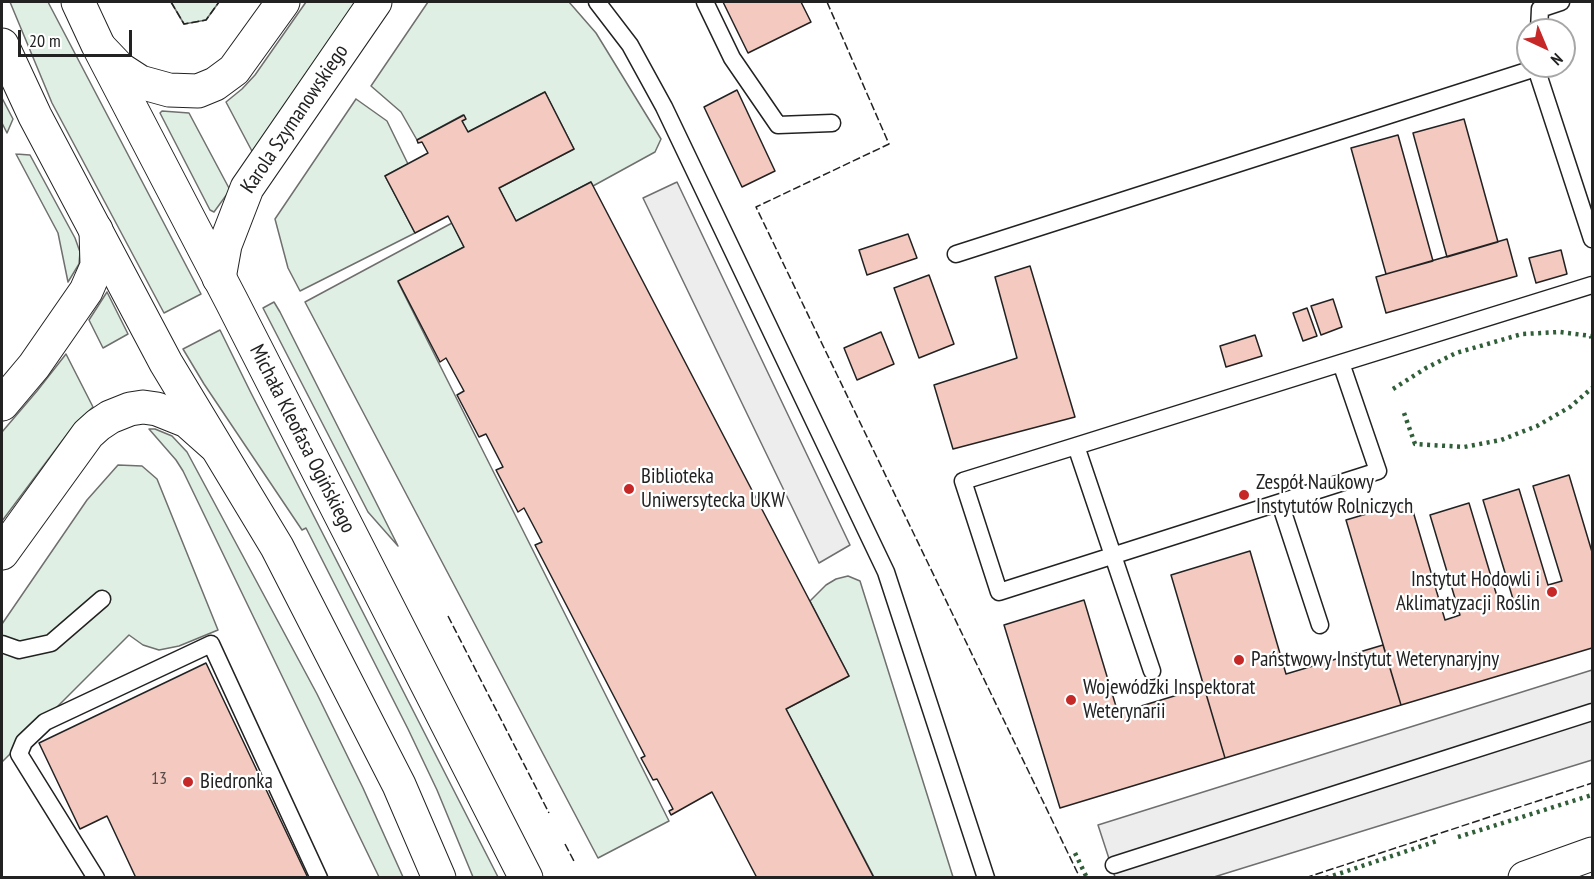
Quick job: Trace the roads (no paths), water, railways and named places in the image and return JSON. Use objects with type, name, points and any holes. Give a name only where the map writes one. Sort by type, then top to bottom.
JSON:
[{"type":"main road","name":"Michała Kleofasa Ogińskiego","points":[[78,2],[526,878]]},
{"type":"main road","points":[[98,45],[120,69],[140,82],[169,90],[198,91],[215,84],[234,70],[283,2]]},
{"type":"main road","name":"Karola Szymanowskiego","points":[[219,278],[225,245],[247,188],[375,2]]},
{"type":"main road","points":[[2,45],[35,116],[166,363],[277,547],[399,785],[439,878]]},
{"type":"main road","points":[[2,404],[34,366],[86,291],[97,266],[96,230]]},
{"type":"main road","points":[[2,553],[88,434],[118,413],[143,407],[171,414],[188,422],[220,450]]},
{"type":"main road","points":[[1525,878],[1593,854]]},
{"type":"lane","points":[[597,2],[630,45],[664,107],[886,572],[986,878]]},
{"type":"lane","points":[[705,2],[732,58],[778,125],[832,123]]},
{"type":"lane","points":[[1540,18],[1540,9],[1561,2]]},
{"type":"lane","points":[[956,254],[1516,73]]},
{"type":"lane","points":[[1540,78],[1593,239]]},
{"type":"lane","points":[[1341,363],[1378,471],[999,592],[963,481],[1341,363],[1593,285]]},
{"type":"lane","points":[[1076,446],[1152,671]]},
{"type":"lane","points":[[1281,502],[1320,625]]},
{"type":"lane","points":[[2,644],[19,650],[51,643],[102,599]]},
{"type":"lane","points":[[96,878],[19,754],[24,742],[45,722],[211,644],[319,878]]},
{"type":"lane","points":[[1114,865],[1593,712]]},
{"type":"place","name":"Biblioteka Uniwersytecka UKW","points":[[629,489]]},
{"type":"place","name":"Zespół Naukowy Instytutów Rolniczych","points":[[1244,495]]},
{"type":"place","name":"Instytut Hodowli i Aklimatyzacji Roślin","points":[[1552,592]]},
{"type":"place","name":"Państwowy Instytut Weterynaryjny","points":[[1239,660]]},
{"type":"place","name":"Wojewódzki Inspektorat Weterynarii","points":[[1071,700]]},
{"type":"place","name":"Biedronka","points":[[188,782]]}]
